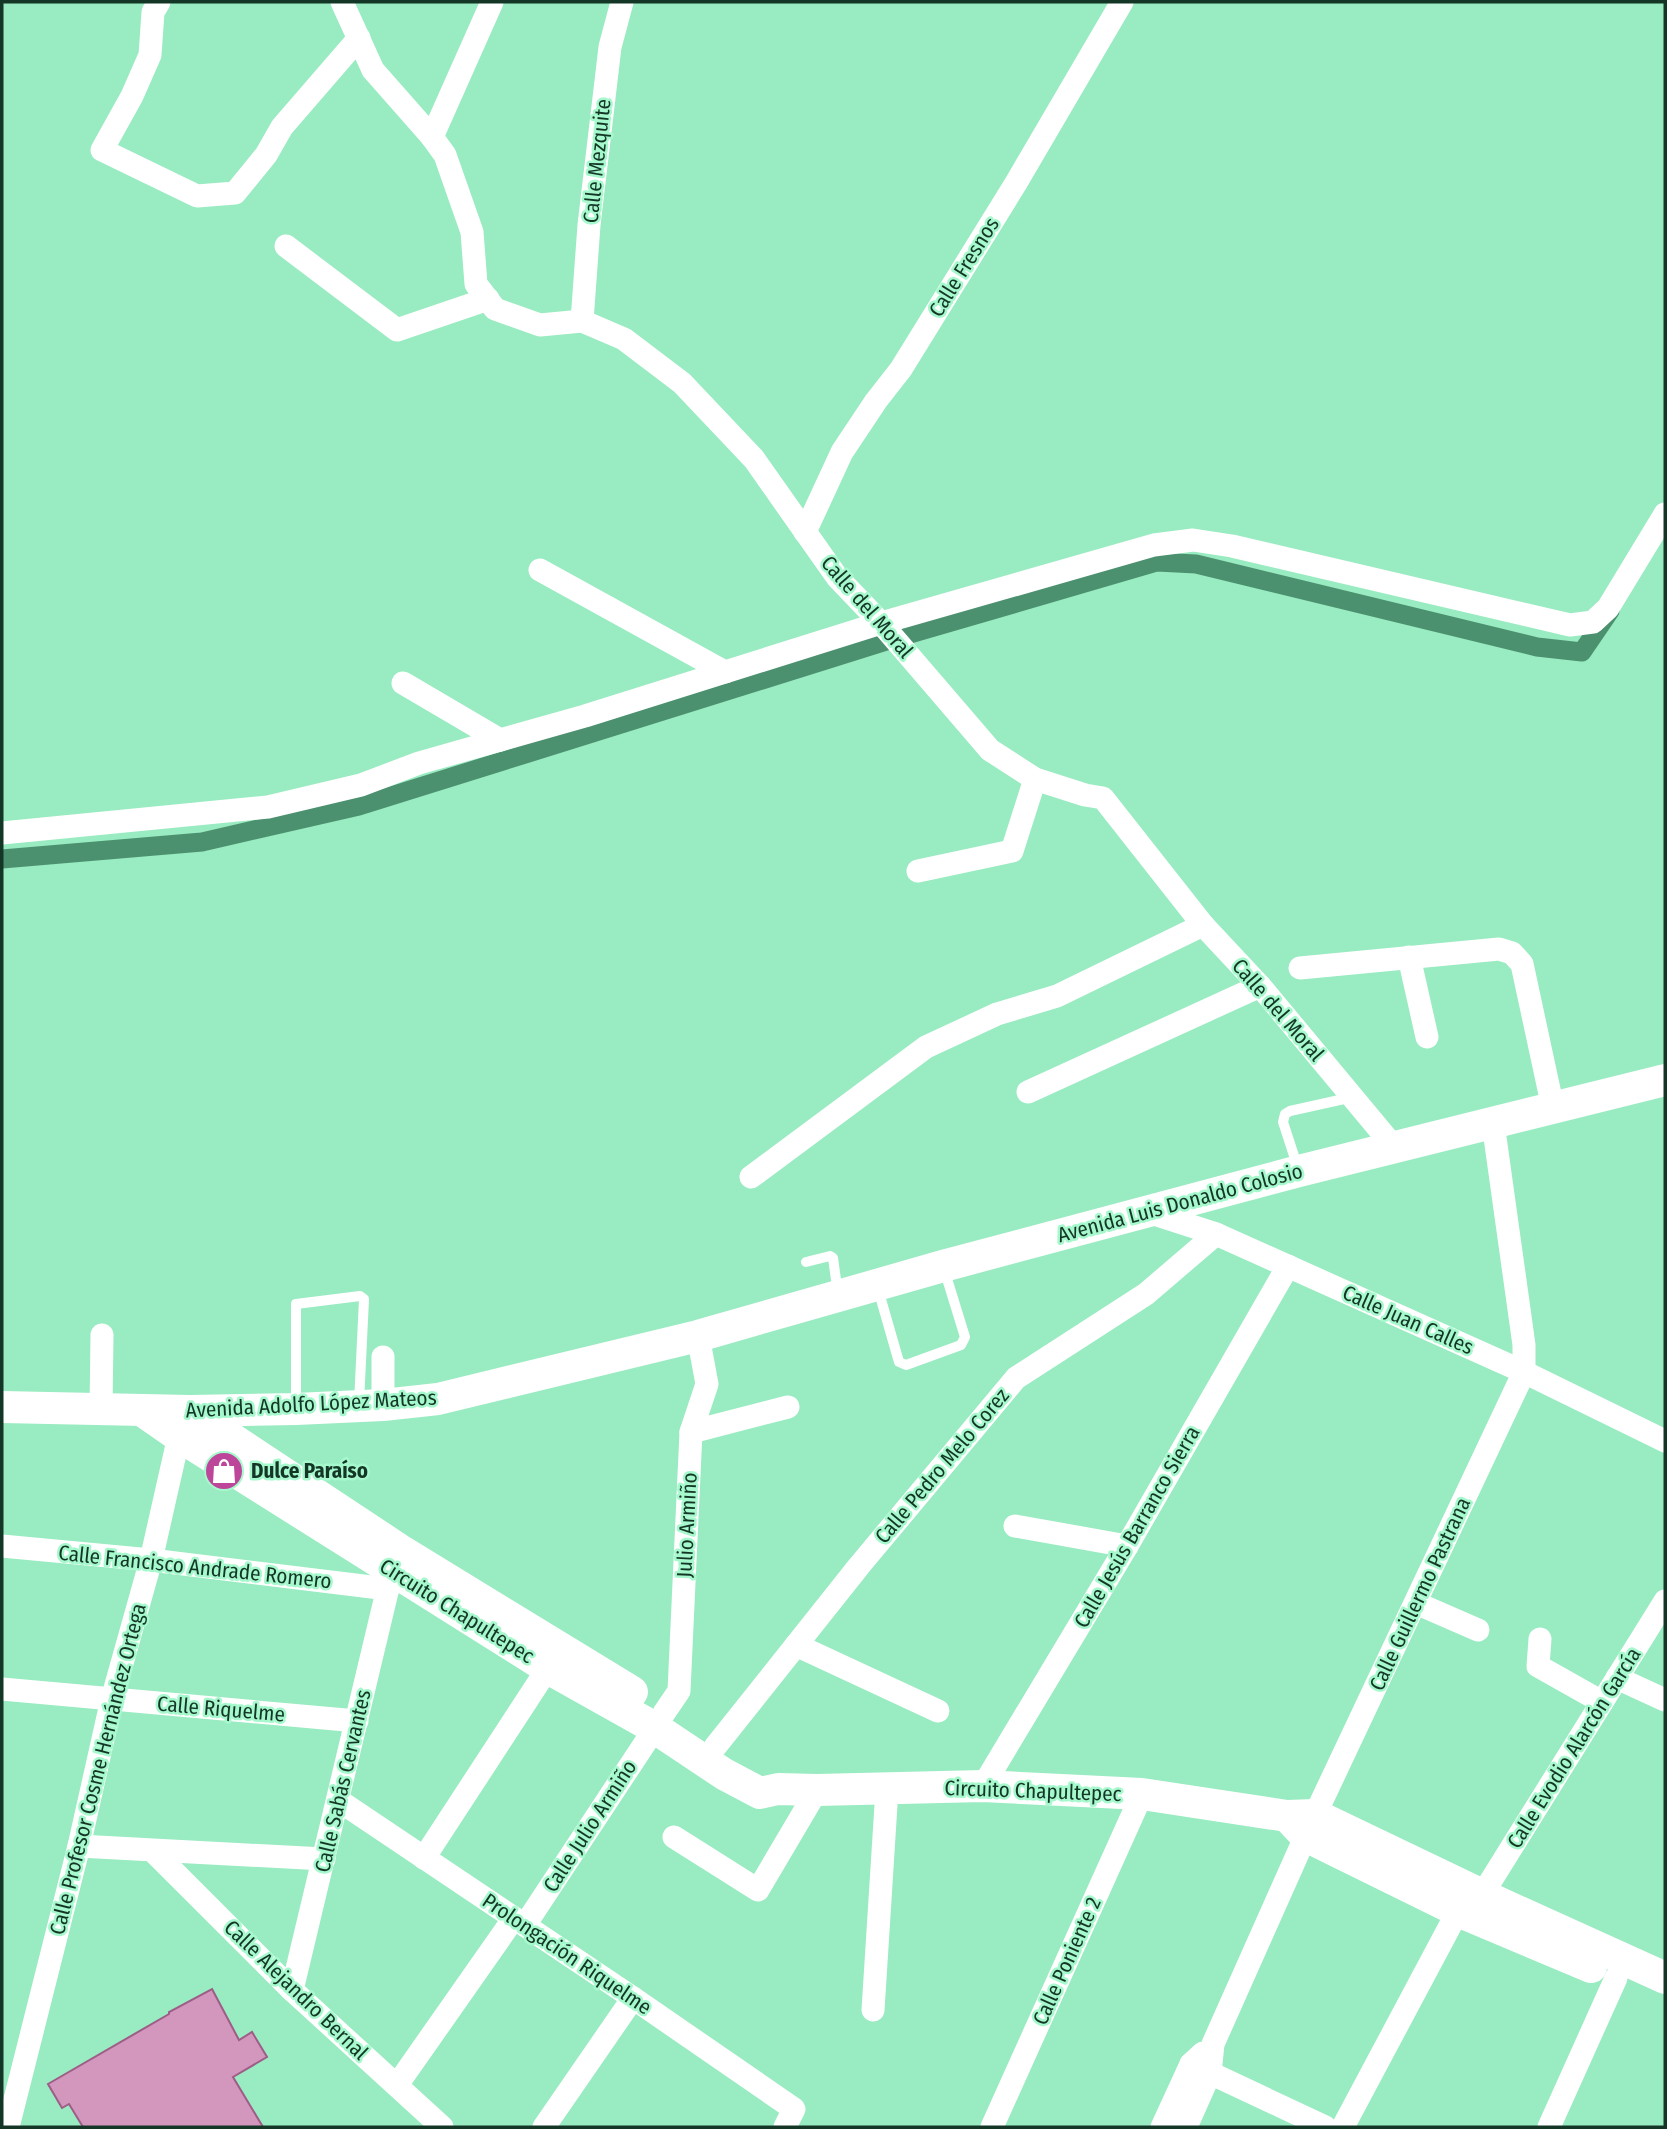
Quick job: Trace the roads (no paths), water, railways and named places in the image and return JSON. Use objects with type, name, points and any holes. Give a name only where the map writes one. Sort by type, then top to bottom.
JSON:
[{"type":"main road","name":"Avenida Luis Donaldo Colosio","points":[[698,1335],[1146,1211],[1665,1080]]},
{"type":"main road","name":"Avenida Adolfo López Mateos","points":[[2,1408],[143,1411],[184,1424],[296,1409],[438,1399],[698,1335]]},
{"type":"main road","name":"Circuito Chapultepec","points":[[184,1424],[390,1580],[548,1668],[767,1774],[778,1789]]},
{"type":"main road","name":"Circuito Chapultepec","points":[[184,1424],[561,1647],[660,1720],[736,1781],[760,1793],[778,1789],[984,1786],[1142,1794],[1303,1822],[1616,1978],[1665,1999]]},
{"type":"main road","name":"Circuito Chapultepec","points":[[1470,1903],[1665,1978]]},
{"type":"street","points":[[159,2],[153,12],[150,55],[132,96],[102,150],[197,196],[235,192],[266,155],[282,127],[359,38]]},
{"type":"street","points":[[286,246],[397,330],[488,299],[476,284],[472,232],[445,155],[373,70],[342,2]]},
{"type":"street","points":[[432,137],[492,2]]},
{"type":"street","name":"Calle Mezquite","points":[[582,321],[589,225],[610,47],[622,2]]},
{"type":"street","name":"Calle Fresnos","points":[[805,532],[842,452],[901,369],[1016,183],[1122,2]]},
{"type":"street","name":"Calle del Moral","points":[[488,299],[495,309],[540,325],[582,321],[624,339],[682,383],[754,458],[837,577],[990,750],[1035,779],[1103,798],[1208,930],[1255,981],[1394,1147]]},
{"type":"street","points":[[2,833],[268,807],[361,785],[419,763],[725,672],[888,632],[1154,545],[1193,540],[1232,546],[1570,625],[1593,622],[1608,608],[1665,514]]},
{"type":"street","points":[[540,570],[725,672]]},
{"type":"street","points":[[403,683],[500,740]]},
{"type":"street","points":[[918,871],[1012,850],[1035,779]]},
{"type":"street","points":[[751,1177],[926,1048],[997,1014],[1057,996],[1208,930]]},
{"type":"street","points":[[1300,968],[1499,949],[1511,953],[1522,964],[1553,1108]]},
{"type":"street","points":[[1409,957],[1427,1037]]},
{"type":"street","points":[[1028,1092],[1255,981]]},
{"type":"street","name":"Calle Guillermo Pastrana","points":[[1162,2127],[1213,2044],[1303,1822],[1416,1604],[1524,1371],[1524,1345],[1493,1123]]},
{"type":"street","name":"Calle Juan Calles","points":[[1146,1211],[1216,1234],[1289,1266],[1524,1371],[1665,1441]]},
{"type":"street","name":"Calle Pedro Melo Corez","points":[[715,1747],[859,1566],[1017,1378],[1146,1294],[1216,1234]]},
{"type":"street","name":"Calle Jesús Barranco Sierra","points":[[984,1786],[1289,1266]]},
{"type":"street","points":[[101,1410],[102,1335]]},
{"type":"street","name":"Julio Armiño","points":[[660,1720],[679,1691],[691,1432],[707,1384],[698,1335]]},
{"type":"street","points":[[370,1405],[383,1357]]},
{"type":"street","points":[[691,1432],[788,1407]]},
{"type":"street","name":"Calle Profesor Cosme Hernández Ortega","points":[[8,2127],[79,1846],[112,1699],[151,1560],[184,1424]]},
{"type":"street","points":[[1014,1526],[1127,1546]]},
{"type":"street","name":"Calle Francisco Andrade Romero","points":[[2,1546],[390,1580]]},
{"type":"street","name":"Calle Sabás Cervantes","points":[[292,1990],[390,1580]]},
{"type":"street","name":"Calle Evodio Alarcón García","points":[[1343,2127],[1470,1903],[1665,1601]]},
{"type":"street","points":[[1416,1604],[1478,1629]]},
{"type":"street","points":[[1540,1639],[1538,1666],[1602,1702]]},
{"type":"street","points":[[796,1646],[938,1710]]},
{"type":"street","points":[[424,1858],[548,1668]]},
{"type":"street","points":[[1617,1678],[1665,1700]]},
{"type":"street","name":"Calle Riquelme","points":[[2,1689],[357,1721]]},
{"type":"street","name":"Calle Julio Armiño","points":[[397,2085],[520,1922],[660,1720]]},
{"type":"street","points":[[873,2010],[887,1789]]},
{"type":"street","points":[[674,1837],[758,1890],[817,1790]]},
{"type":"street","name":"Calle Poniente 2","points":[[992,2127],[1142,1794]]},
{"type":"street","name":"Prolongación Riquelme","points":[[338,1800],[634,1998],[790,2118]]},
{"type":"street","points":[[79,1846],[324,1859]]},
{"type":"street","name":"Calle Alejandro Bernal","points":[[153,1851],[292,1990],[442,2127]]},
{"type":"street","points":[[1549,2127],[1616,1978]]},
{"type":"street","points":[[553,2124],[634,1998]]},
{"type":"street","points":[[1200,2068],[1325,2127]]},
{"type":"street","name":"Calle Guillermo Pastrana","points":[[1186,2127],[1200,2068]]},
{"type":"lane","points":[[1299,1171],[1283,1122],[1285,1114],[1353,1097]]},
{"type":"lane","points":[[806,1262],[830,1256],[833,1258],[839,1297]]},
{"type":"lane","points":[[877,1286],[899,1362],[906,1364],[961,1345],[965,1337],[943,1266]]},
{"type":"lane","points":[[296,1409],[296,1304],[360,1296],[364,1298],[370,1405]]},
{"type":"waterway","points":[[2,859],[202,842],[359,806],[893,639],[1157,562],[1196,564],[1537,647],[1582,652],[1610,611]]},
{"type":"place","name":"Dulce Paraíso","points":[[224,1471]]}]
